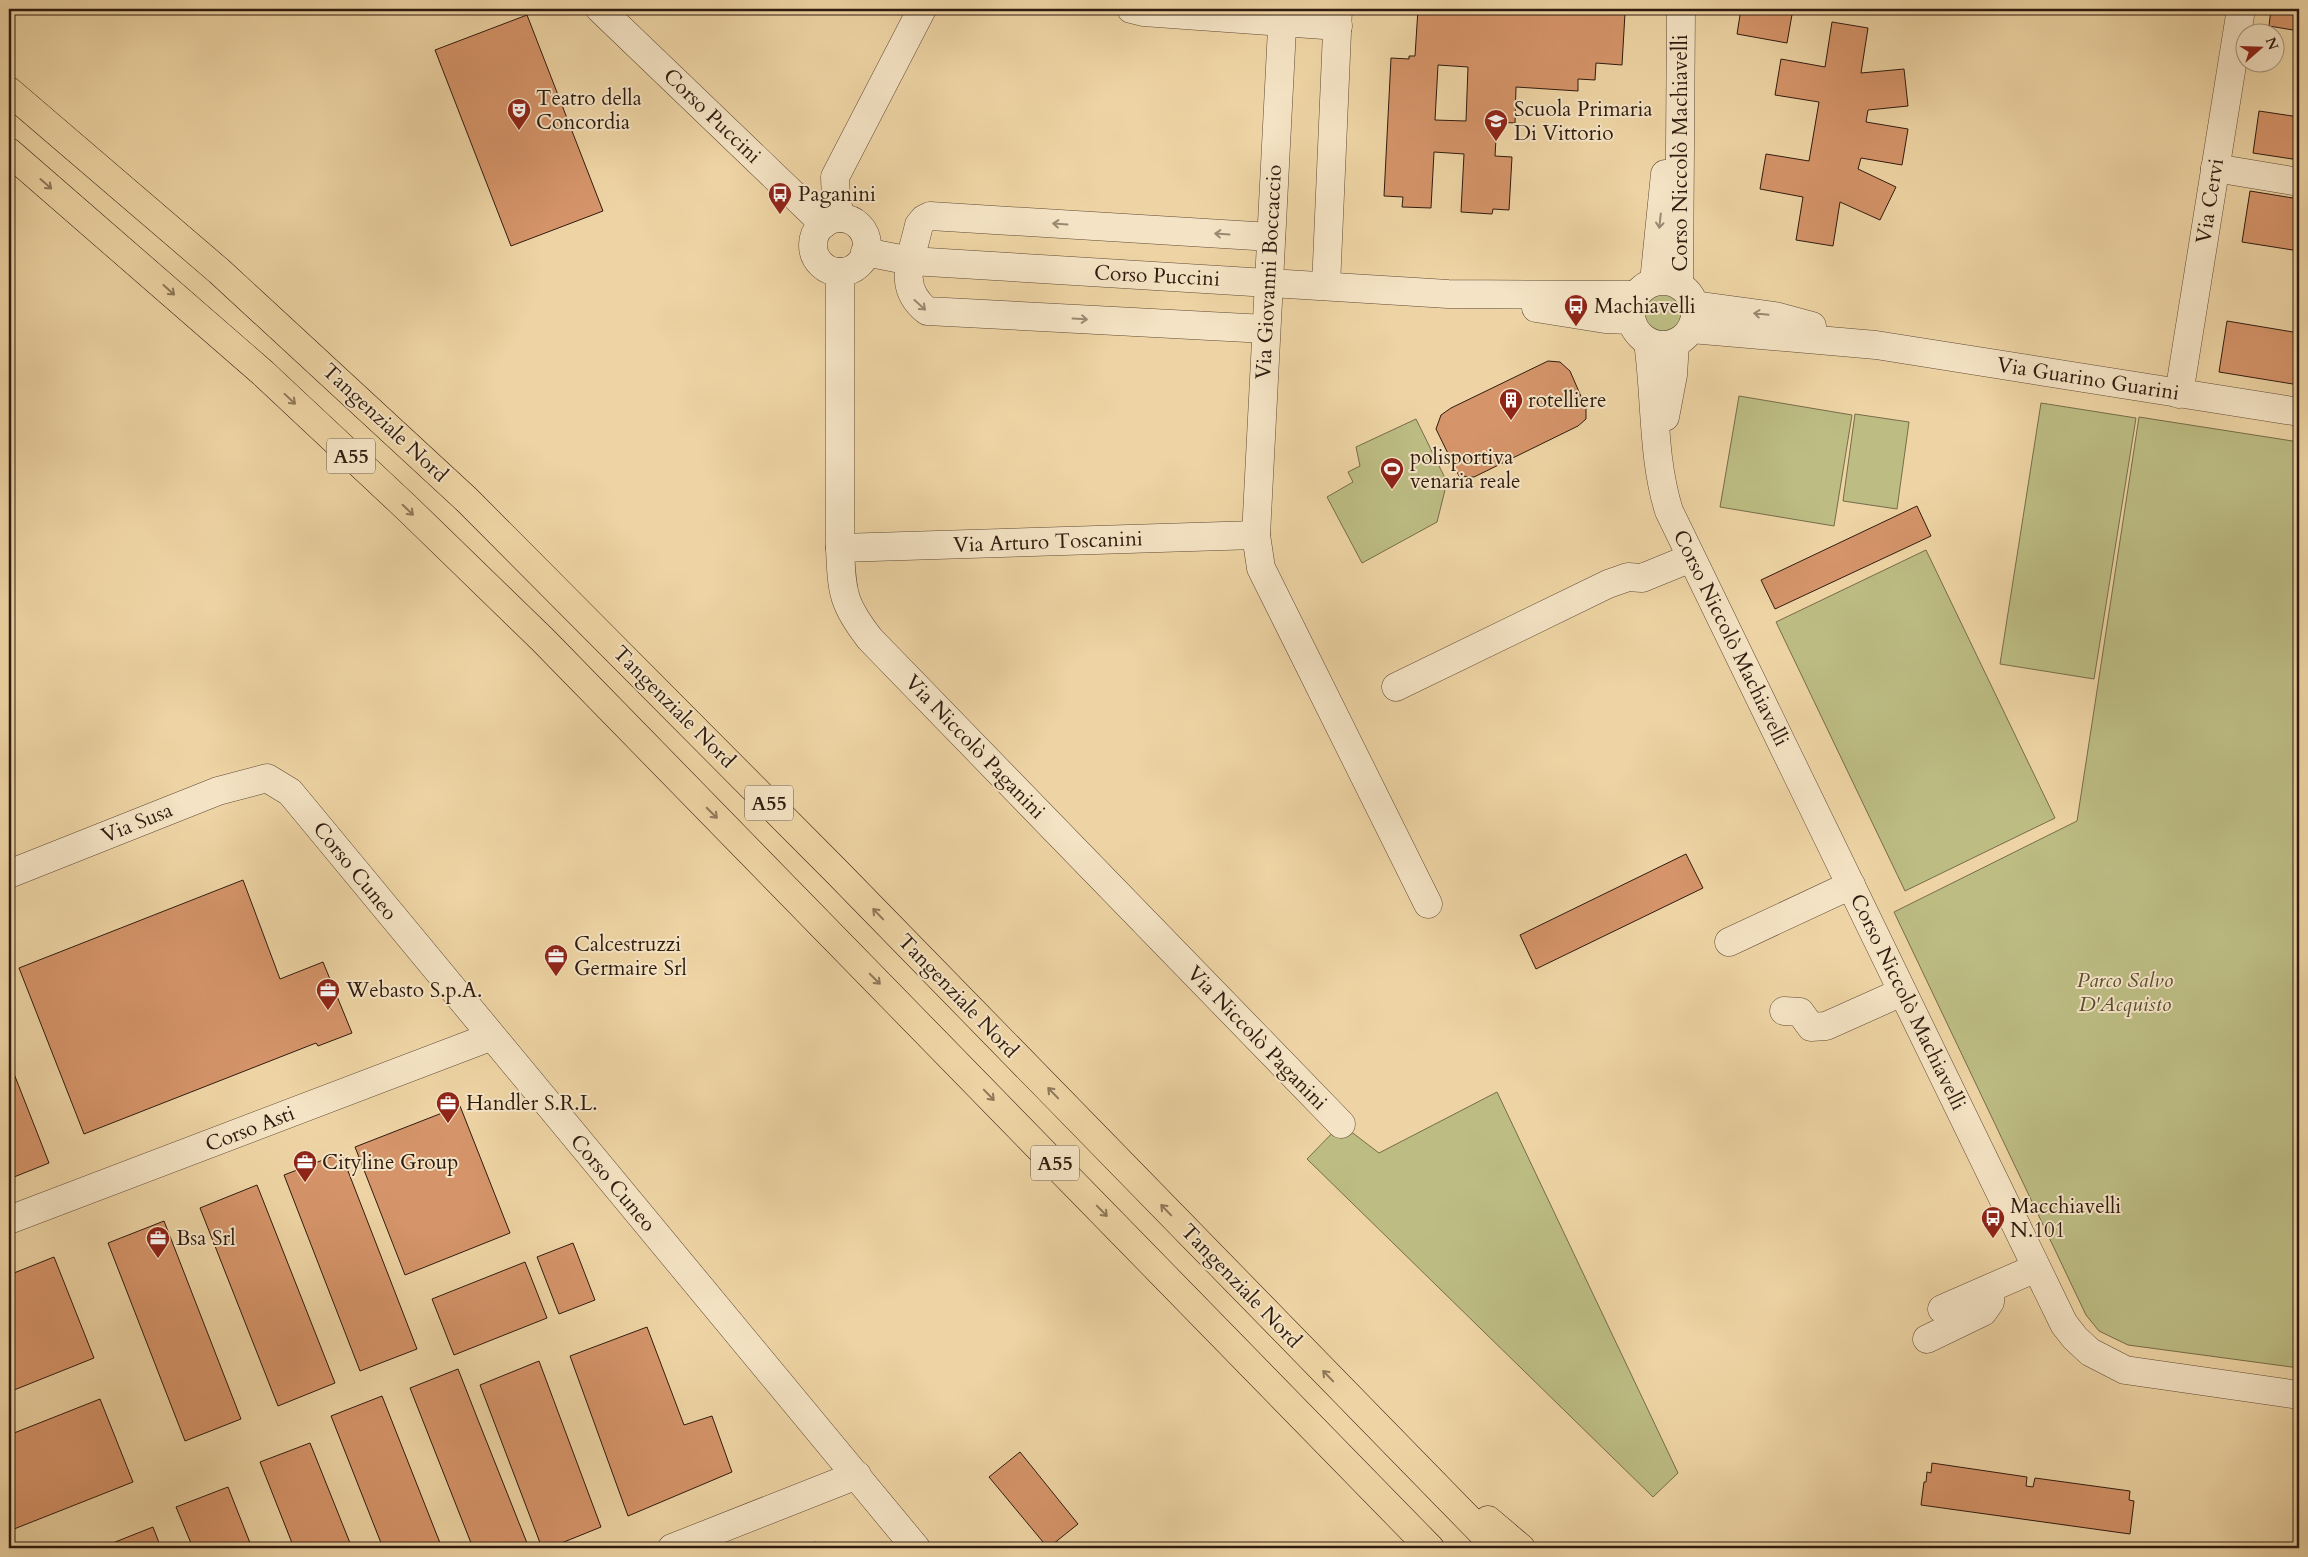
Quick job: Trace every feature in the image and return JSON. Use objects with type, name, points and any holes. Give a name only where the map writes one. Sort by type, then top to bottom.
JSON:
[{"type":"highway","name":"Tangenziale Nord","points":[[9,91],[219,271],[467,500],[808,842],[1497,1548]]},
{"type":"highway","name":"A55","points":[[9,152],[263,373],[406,507],[543,640],[1430,1548]]},
{"type":"highway","points":[[1357,1405],[1521,1548]]},
{"type":"street","name":"Corso Puccini","points":[[600,9],[832,221]]},
{"type":"street","points":[[832,221],[836,199],[835,177],[922,9]]},
{"type":"street","points":[[1131,9],[1143,12],[1338,18],[1326,286]]},
{"type":"street","name":"Via Cervi","points":[[2179,394],[2241,9]]},
{"type":"street","name":"Corso Niccolò Machiavelli","points":[[1681,15],[1666,308],[1662,346],[1648,342],[1658,447],[1658,470],[1669,511],[2064,1324],[2090,1352],[2106,1362],[2125,1370],[2299,1395]]},
{"type":"street","name":"Via Giovanni Boccaccio","points":[[1282,16],[1256,535],[1261,568],[1428,904]]},
{"type":"street","points":[[2215,168],[2299,182]]},
{"type":"street","points":[[1266,330],[927,311],[915,302],[908,286],[911,261],[920,225],[924,219],[930,216],[1271,237]]},
{"type":"street","points":[[832,221],[851,221],[859,227],[864,235],[865,252],[860,263],[851,270],[840,272],[829,270],[820,264],[814,254],[813,244],[816,233],[832,221]]},
{"type":"street","name":"Corso Puccini","points":[[865,252],[911,261],[1666,308]]},
{"type":"street","name":"Via Niccolò Paganini","points":[[840,272],[840,548],[842,589],[852,616],[870,639],[1341,1124]]},
{"type":"street","name":"Corso Niccolò Machiavelli","points":[[1658,447],[1673,375],[1666,308]]},
{"type":"street","name":"Via Guarino Guarini","points":[[1666,308],[1876,345],[2299,412]]},
{"type":"street","name":"Via Arturo Toscanini","points":[[840,548],[1256,535]]},
{"type":"street","points":[[1396,688],[1608,584],[1628,577],[1642,578],[1692,558]]},
{"type":"street","points":[[1596,607],[1634,590],[1642,578]]},
{"type":"street","name":"Via Susa","points":[[9,874],[218,791],[267,778]]},
{"type":"street","name":"Corso Cuneo","points":[[267,778],[290,792],[490,1037],[916,1548]]},
{"type":"street","points":[[1729,942],[1851,885]]},
{"type":"street","points":[[1784,1011],[1800,1012],[1811,1027],[1826,1026],[1902,992]]},
{"type":"street","name":"Corso Asti","points":[[9,1220],[490,1037]]},
{"type":"street","points":[[1942,1309],[2036,1268]]},
{"type":"street","points":[[1927,1339],[1983,1312],[1990,1302],[1991,1288]]},
{"type":"street","points":[[672,1548],[857,1475]]},
{"type":"green space","points":[[1662,293],[1677,299],[1683,314],[1677,329],[1662,335],[1647,329],[1641,314],[1647,299]]},
{"type":"green space","points":[[1739,396],[1852,415],[1834,526],[1720,507]]},
{"type":"green space","points":[[2041,403],[2136,418],[2094,679],[2000,664]]},
{"type":"green space","points":[[1855,414],[1909,422],[1897,509],[1843,501]]},
{"type":"green space","name":"Parco Salvo D'Acquisto","points":[[2139,417],[2299,442],[2299,1368],[2128,1345],[2099,1331],[2086,1315],[1894,912],[2077,821]]},
{"type":"green space","name":"polisportiva venaria reale","points":[[1416,419],[1447,482],[1437,522],[1362,563],[1327,497],[1353,482],[1348,472],[1360,466],[1356,447]]},
{"type":"green space","points":[[1926,550],[2055,818],[1905,891],[1776,622]]},
{"type":"green space","points":[[1497,1092],[1678,1473],[1653,1497],[1307,1159],[1341,1124],[1379,1153]]},
{"type":"building","points":[[1418,9],[1599,9],[1599,11],[1625,13],[1622,65],[1596,63],[1595,80],[1578,79],[1578,91],[1516,87],[1515,123],[1497,122],[1495,156],[1512,157],[1509,210],[1493,209],[1492,214],[1461,212],[1464,154],[1434,152],[1431,208],[1402,207],[1403,197],[1384,196],[1391,58],[1409,59],[1409,56],[1415,56]],"holes":[[[1438,65],[1468,67],[1466,121],[1435,120]]]},
{"type":"building","points":[[1741,9],[1793,9],[1787,43],[1737,34]]},
{"type":"building","points":[[2271,9],[2299,9],[2299,31],[2286,29],[2286,22],[2269,22]]},
{"type":"building","name":"Teatro della Concordia","points":[[527,15],[603,211],[511,246],[435,50]]},
{"type":"building","points":[[1832,22],[1868,28],[1861,73],[1904,69],[1908,106],[1868,110],[1866,122],[1908,129],[1902,165],[1861,158],[1858,169],[1896,187],[1880,220],[1840,202],[1833,246],[1796,240],[1803,197],[1760,189],[1766,154],[1809,161],[1819,102],[1775,95],[1781,59],[1825,67]]},
{"type":"building","points":[[2259,111],[2299,117],[2299,160],[2253,153]]},
{"type":"building","points":[[2250,191],[2299,199],[2299,251],[2242,242]]},
{"type":"building","points":[[2227,321],[2299,333],[2299,385],[2219,372]]},
{"type":"building","name":"rotelliere","points":[[1548,361],[1560,362],[1570,371],[1586,408],[1586,419],[1578,426],[1474,477],[1459,476],[1436,429],[1441,415],[1451,408]]},
{"type":"building","points":[[1917,506],[1931,536],[1775,609],[1761,580]]},
{"type":"building","points":[[1686,854],[1703,888],[1536,969],[1520,935]]},
{"type":"building","points":[[243,880],[280,979],[323,962],[352,1033],[318,1046],[316,1043],[84,1134],[19,968]]},
{"type":"building","points":[[9,1061],[49,1163],[9,1179]]},
{"type":"building","points":[[460,1106],[510,1233],[405,1275],[355,1147]]},
{"type":"building","points":[[341,1153],[417,1349],[360,1371],[284,1175]]},
{"type":"building","points":[[257,1185],[335,1383],[278,1406],[200,1208]]},
{"type":"building","points":[[164,1221],[241,1419],[185,1441],[108,1243]]},
{"type":"building","points":[[573,1243],[595,1300],[559,1314],[537,1257]]},
{"type":"building","points":[[54,1257],[94,1358],[9,1392],[9,1275]]},
{"type":"building","points":[[525,1262],[547,1318],[454,1355],[432,1299]]},
{"type":"building","points":[[647,1327],[684,1425],[712,1416],[732,1472],[628,1516],[570,1356]]},
{"type":"building","points":[[539,1361],[601,1527],[549,1548],[542,1548],[480,1385]]},
{"type":"building","points":[[458,1369],[529,1548],[473,1548],[410,1388]]},
{"type":"building","points":[[382,1396],[442,1548],[383,1548],[331,1416]]},
{"type":"building","points":[[100,1399],[133,1482],[9,1531],[9,1435]]},
{"type":"building","points":[[310,1443],[352,1548],[294,1548],[260,1462]]},
{"type":"building","points":[[1020,1452],[1078,1524],[1048,1548],[989,1477]]},
{"type":"building","points":[[1932,1463],[2027,1477],[2026,1486],[2033,1487],[2035,1478],[2130,1491],[2129,1500],[2134,1501],[2130,1534],[1921,1505],[1924,1482],[1926,1482],[1927,1472],[1931,1473]]},
{"type":"building","points":[[228,1487],[252,1548],[193,1548],[176,1507]]},
{"type":"building","points":[[153,1527],[161,1548],[100,1548]]},
{"type":"building","points":[[816,1542],[819,1548],[802,1548]]},
{"type":"place","name":"Teatro della Concordia","points":[[519,131]]},
{"type":"place","name":"Scuola Primaria Di Vittorio","points":[[1496,142]]},
{"type":"place","name":"Paganini","points":[[780,215]]},
{"type":"place","name":"Machiavelli","points":[[1576,327]]},
{"type":"place","name":"rotelliere","points":[[1511,421]]},
{"type":"place","name":"polisportiva venaria reale","points":[[1392,490]]},
{"type":"place","name":"Calcestruzzi Germaire Srl","points":[[556,977]]},
{"type":"place","name":"Webasto S.p.A.","points":[[328,1011]]},
{"type":"place","name":"Handler S.R.L.","points":[[448,1124]]},
{"type":"place","name":"Cityline Group","points":[[305,1183]]},
{"type":"place","name":"Macchiavelli N.101","points":[[1993,1239]]},
{"type":"place","name":"Bsa Srl","points":[[158,1259]]}]
